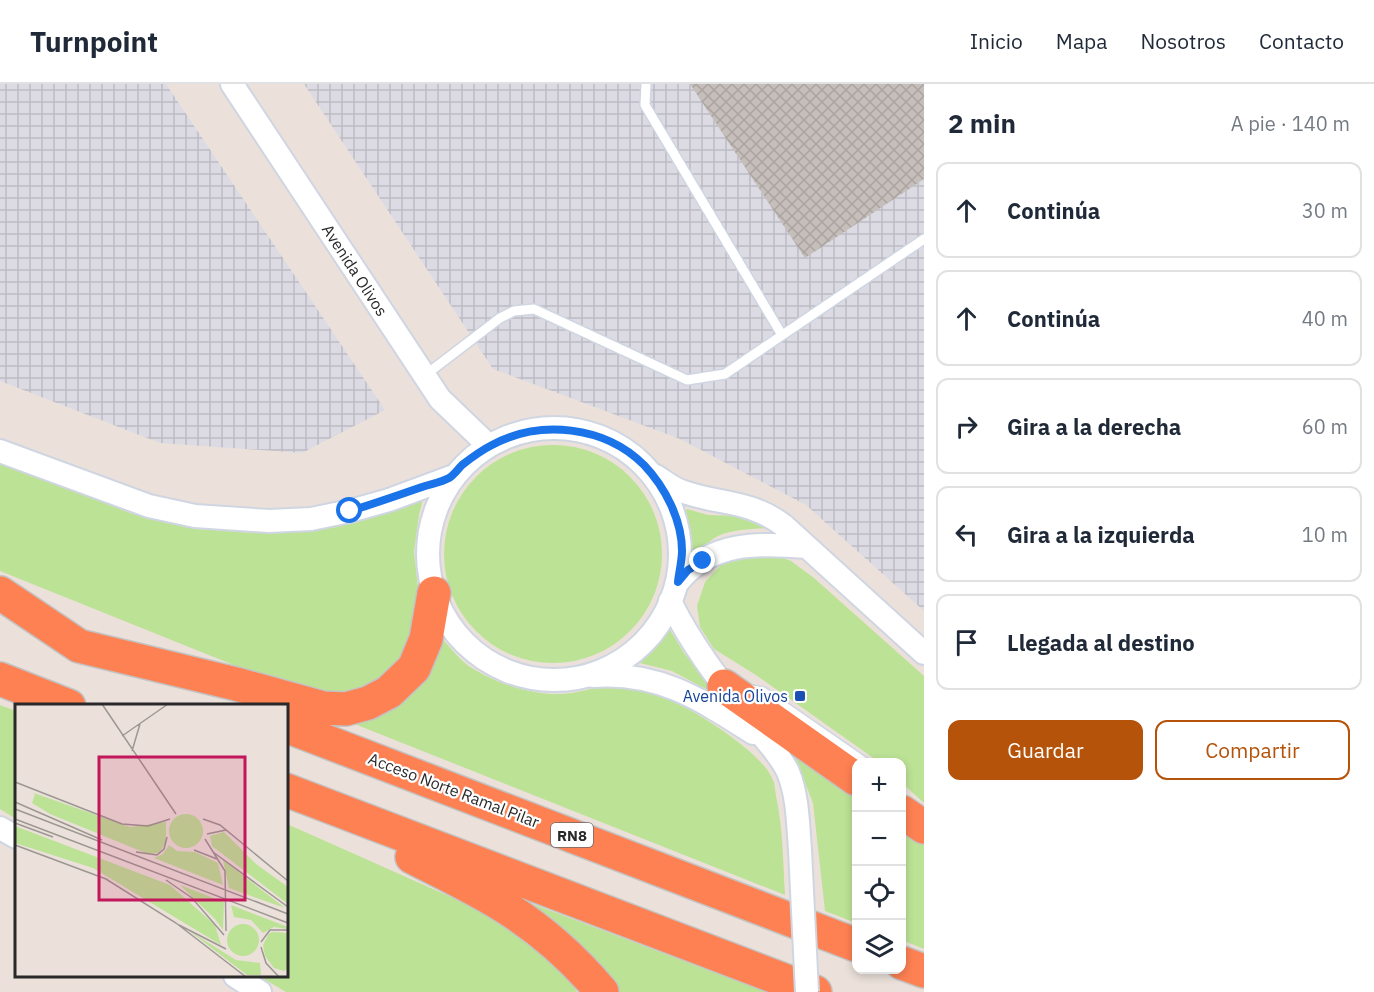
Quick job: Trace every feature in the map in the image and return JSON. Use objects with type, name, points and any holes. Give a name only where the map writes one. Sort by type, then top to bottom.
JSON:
[{"type":"highway","points":[[0,593],[79,646],[236,684],[323,708],[346,709],[368,703],[389,692],[414,668],[426,639],[434,593]]},
{"type":"highway","points":[[0,615],[231,704]]},
{"type":"highway","points":[[0,679],[66,704]]},
{"type":"highway","points":[[724,686],[852,776]]},
{"type":"highway","name":"Acceso Norte Ramal Pilar","points":[[288,727],[852,943]]},
{"type":"highway","points":[[288,792],[505,907],[542,935],[595,987]]},
{"type":"highway","points":[[288,792],[815,992]]},
{"type":"highway","points":[[906,815],[924,827]]},
{"type":"highway","points":[[906,964],[924,971]]},
{"type":"street","name":"Avenida Olivos","points":[[232,84],[440,399],[489,446]]},
{"type":"street","points":[[766,741],[706,703],[660,683],[632,675],[548,679],[518,674],[490,662],[466,644],[447,620],[434,593],[428,570],[428,546],[432,523],[451,477],[460,467],[489,446],[507,438],[525,433],[562,429],[593,435],[616,444],[636,457],[653,474],[666,494],[680,532],[682,550],[674,592],[680,622],[724,686],[780,757],[788,773],[797,807],[807,992]]},
{"type":"street","points":[[0,451],[149,506],[195,516],[269,521],[311,519],[350,511],[389,500],[451,477]]},
{"type":"street","points":[[653,474],[678,490],[754,508],[768,514],[924,653]]},
{"type":"street","points":[[576,678],[607,667],[633,651],[655,628],[688,570],[722,551],[752,544],[806,548]]},
{"type":"street","points":[[0,828],[15,836]]},
{"type":"street","points":[[238,977],[260,992]]},
{"type":"lane","points":[[646,84],[645,105],[782,335]]},
{"type":"lane","points":[[424,376],[500,318],[514,311],[534,309],[687,380],[725,374],[924,239]]},
{"type":"lane","points":[[724,686],[763,692],[858,758]]},
{"type":"shaded area","points":[[0,84],[166,84],[385,410],[302,453],[160,443],[0,381]]},
{"type":"shaded area","points":[[304,84],[924,84],[924,611],[806,505],[680,439],[493,369]]},
{"type":"green space","points":[[553,445],[574,447],[595,453],[630,477],[654,512],[660,533],[662,554],[660,575],[654,596],[630,631],[595,655],[574,661],[553,663],[532,661],[511,655],[476,631],[452,596],[446,575],[444,554],[446,533],[452,512],[476,477],[511,453],[532,447]]},
{"type":"green space","points":[[0,462],[133,514],[196,529],[254,533],[317,528],[424,495],[414,552],[422,624],[399,669],[347,700],[308,695],[0,571]]},
{"type":"green space","points":[[687,509],[708,515],[742,516],[771,528],[724,534],[693,550],[685,513]]},
{"type":"green space","points":[[770,553],[791,561],[814,578],[924,676],[924,803],[906,787],[906,758],[873,758],[756,675],[714,649],[700,627],[697,606],[705,582],[722,564],[740,554]]},
{"type":"green space","points":[[670,630],[684,653],[721,697],[672,671],[640,663]]},
{"type":"green space","points":[[443,640],[468,665],[507,685],[533,692],[560,694],[608,685],[630,685],[665,697],[709,721],[730,736],[764,765],[774,782],[781,833],[785,895],[347,721],[424,678]]},
{"type":"green space","points":[[0,705],[15,711],[15,818],[0,809]]},
{"type":"green space","points":[[787,737],[852,785],[852,921],[825,911],[813,803]]},
{"type":"green space","points":[[906,822],[924,834],[924,949],[906,942]]},
{"type":"green space","points":[[288,824],[451,897],[515,929],[569,979],[577,992],[286,992],[261,977],[288,977]]},
{"type":"green space","points":[[514,897],[766,992],[611,992]]},
{"type":"building","points":[[690,84],[924,84],[924,179],[805,258]]},
{"type":"place","name":"Avenida Olivos","points":[[800,696]]},
{"type":"route","points":[[350,511],[389,500],[451,477],[476,455],[507,438],[525,433],[562,429],[593,435],[616,444],[636,457],[653,474],[666,494],[680,532],[682,550],[678,582],[688,570],[703,561]]}]
